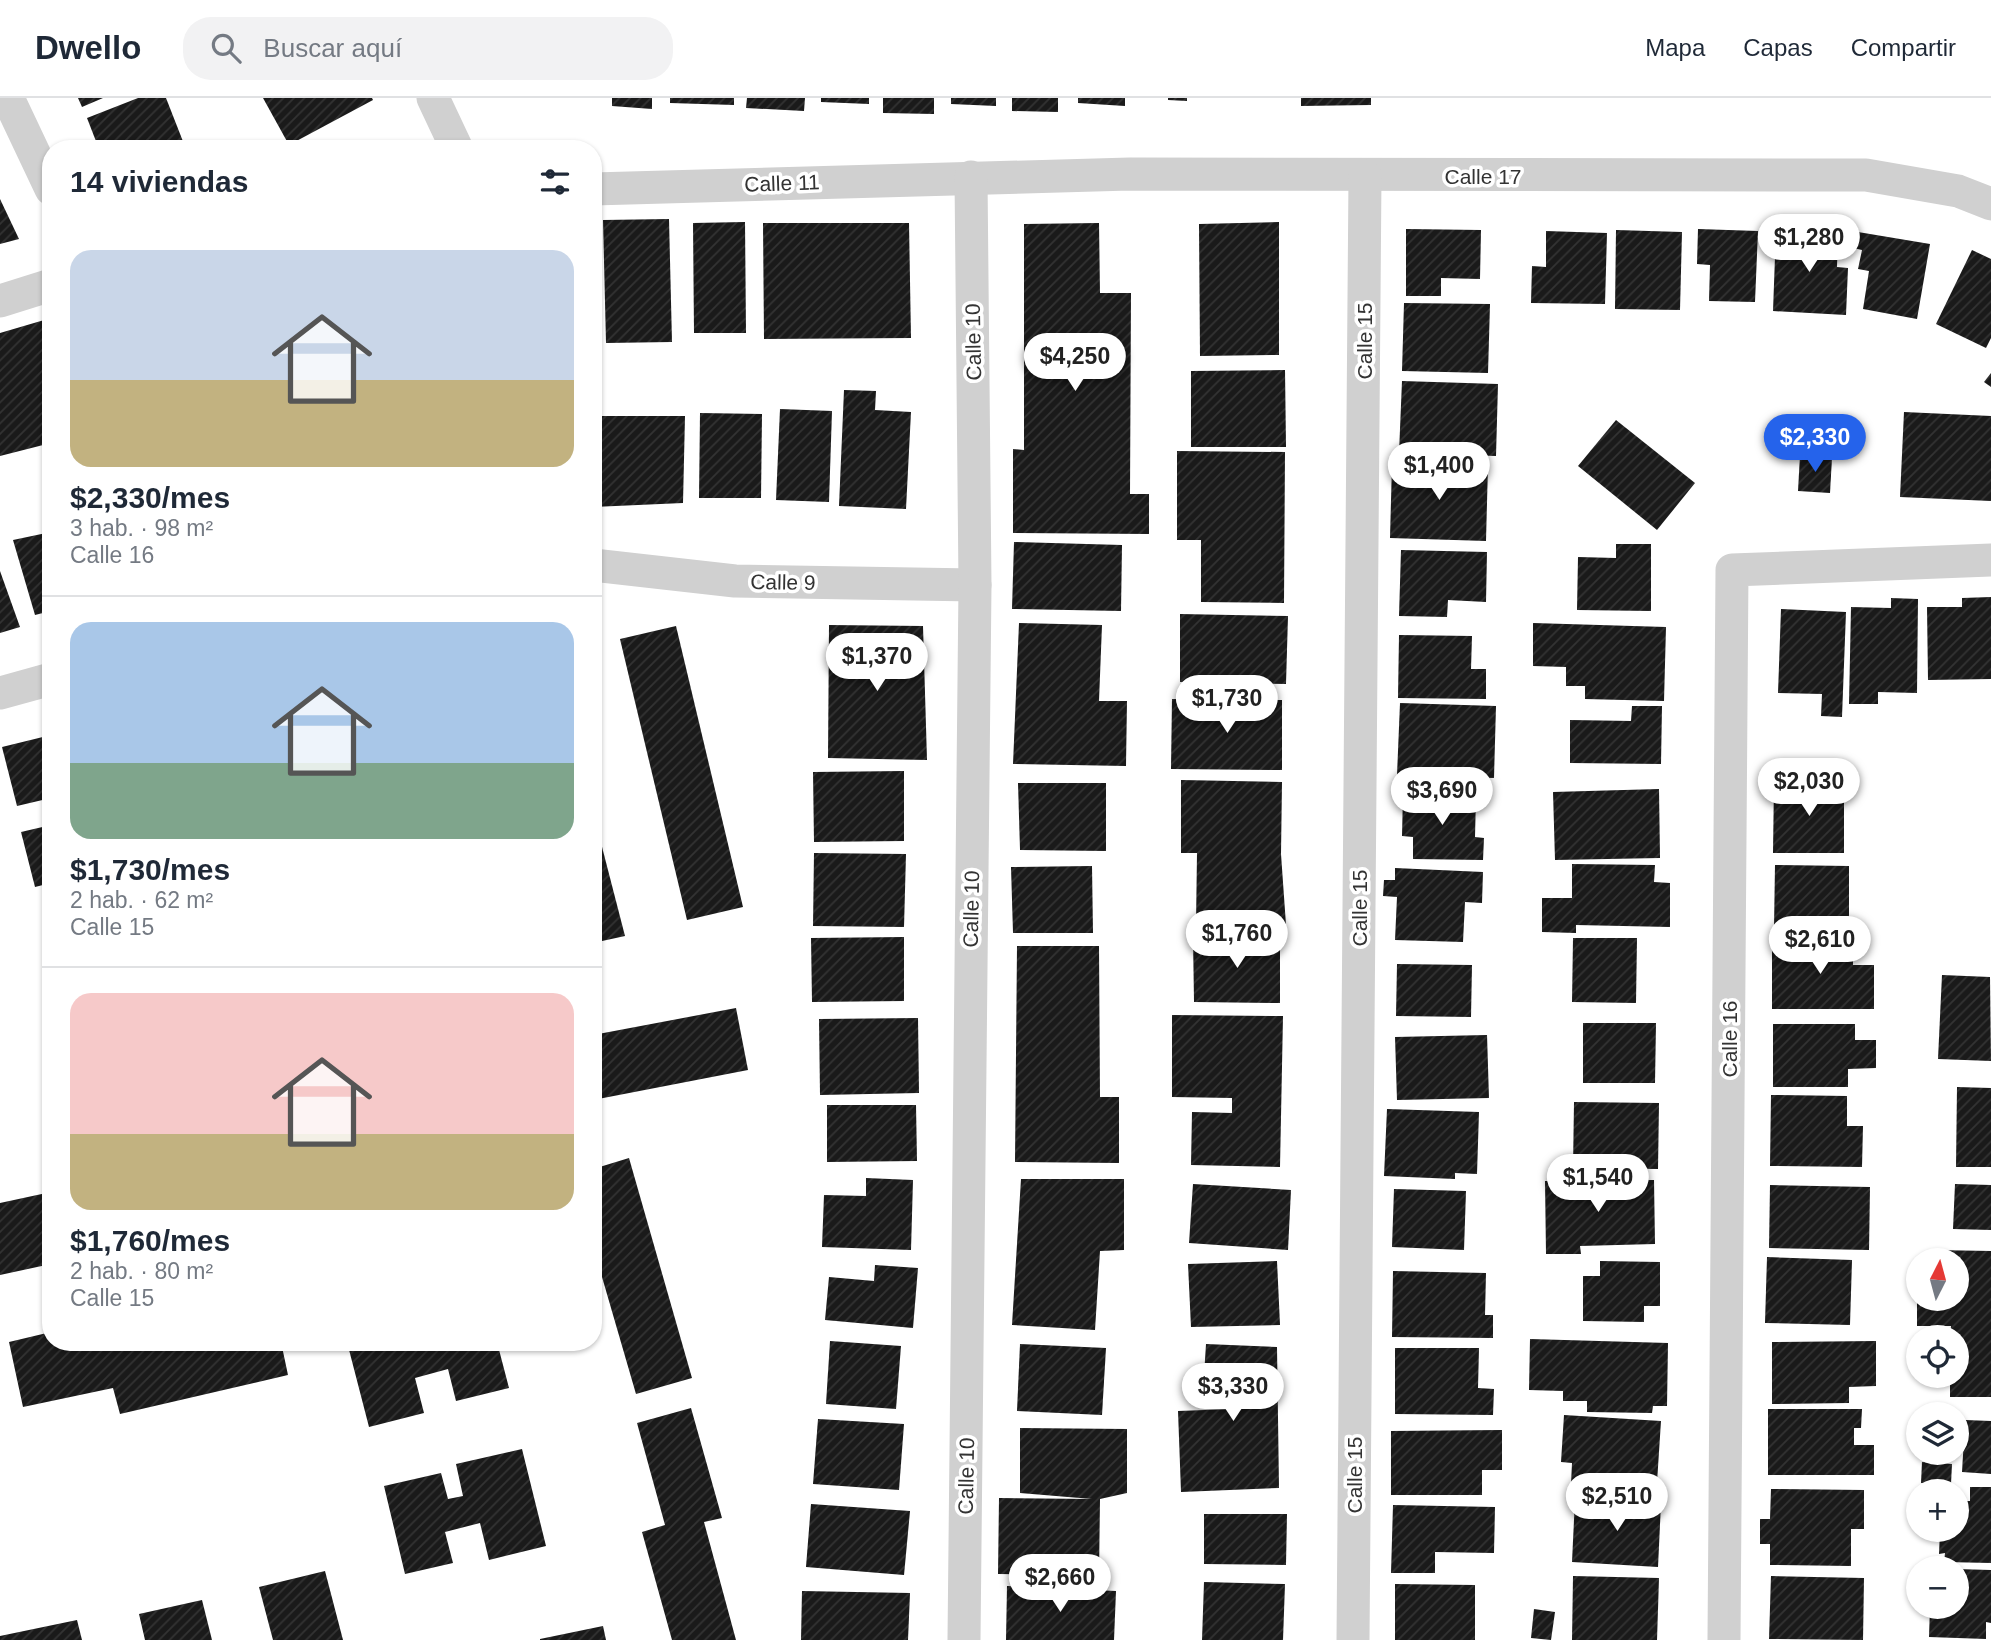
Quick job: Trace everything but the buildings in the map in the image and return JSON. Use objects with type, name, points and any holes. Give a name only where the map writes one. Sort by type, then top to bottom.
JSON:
[{"type":"street","points":[[8,98],[42,170]]},
{"type":"street","points":[[433,98],[453,140]]},
{"type":"street","name":"Calle 17","points":[[971,177],[1866,175],[1958,191],[1991,204]]},
{"type":"street","name":"Calle 11","points":[[602,189],[971,177]]},
{"type":"street","name":"Calle 10","points":[[964,1640],[975,585],[971,177]]},
{"type":"street","name":"Calle 15","points":[[1353,1640],[1365,177]]},
{"type":"street","points":[[0,301],[42,288]]},
{"type":"street","name":"Calle 16","points":[[1724,1640],[1732,570],[1991,560]]},
{"type":"street","name":"Calle 9","points":[[602,566],[735,581],[975,585]]},
{"type":"street","points":[[0,693],[42,681]]}]
